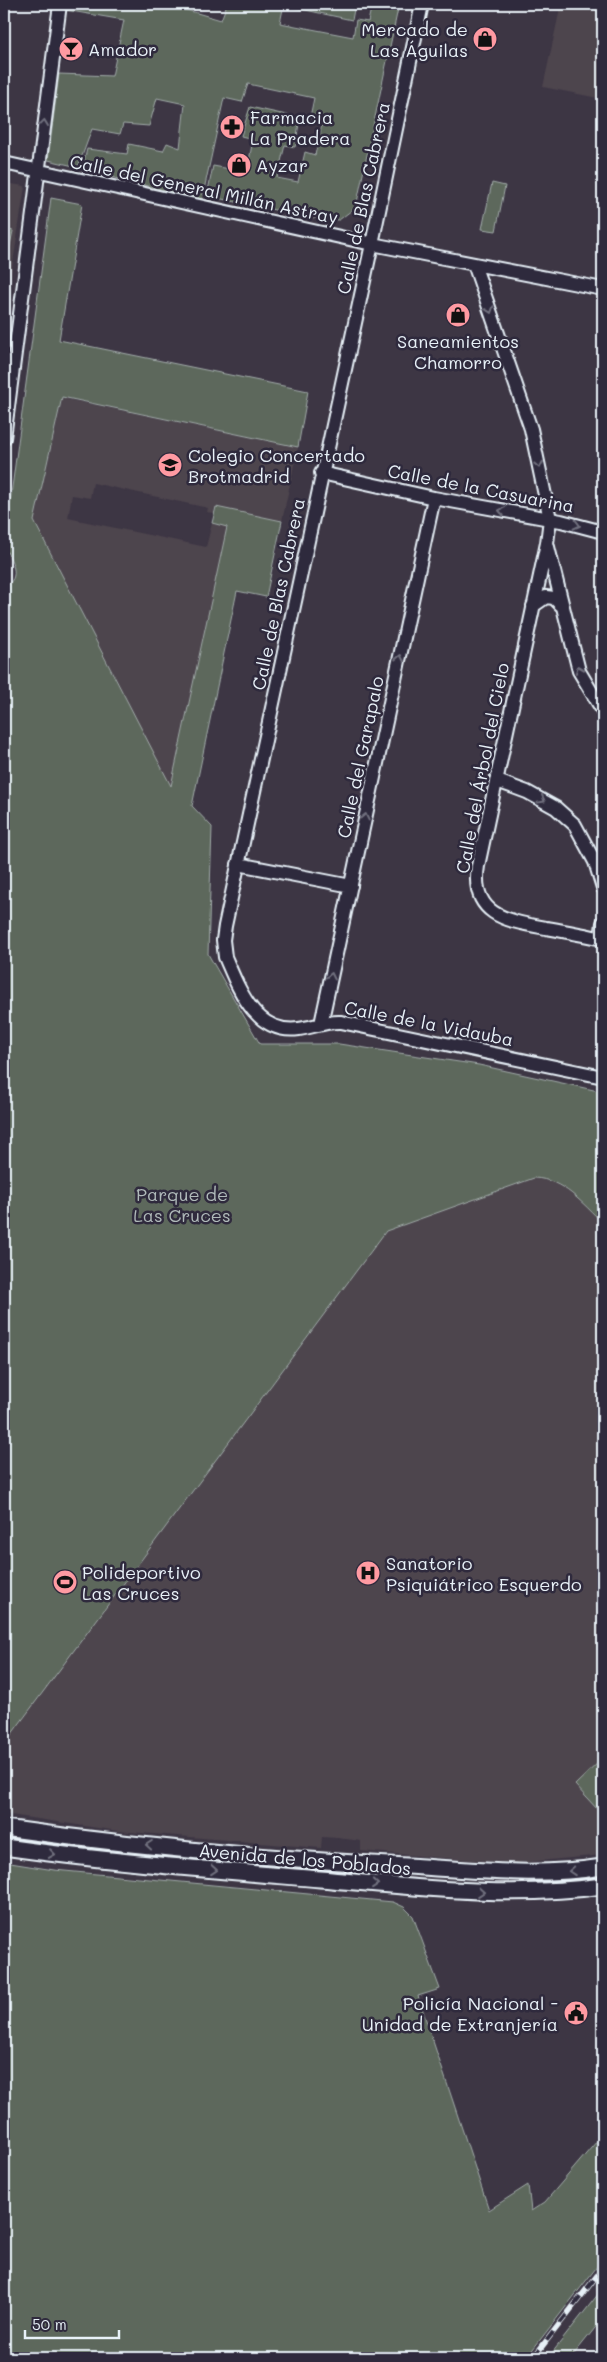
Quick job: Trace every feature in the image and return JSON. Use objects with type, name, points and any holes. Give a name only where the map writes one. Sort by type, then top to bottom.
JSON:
[{"type":"main road","name":"Avenida de los Poblados","points":[[4,1828],[95,1841],[360,1864],[533,1872],[573,1872],[603,1867]]},
{"type":"main road","name":"Avenida de los Poblados","points":[[4,1846],[92,1859],[404,1887],[491,1892],[573,1890],[603,1886]]},
{"type":"street","points":[[4,438],[9,357],[38,171],[60,4]]},
{"type":"street","name":"Calle de Blas Cabrera","points":[[225,957],[223,940],[225,926],[422,4]]},
{"type":"street","name":"Calle del General Millán Astray","points":[[4,164],[372,244],[603,289]]},
{"type":"street","points":[[474,264],[531,428],[550,519],[547,543],[579,671],[602,705]]},
{"type":"street","name":"Calle de la Casuarina","points":[[321,473],[434,498],[550,519],[603,532]]},
{"type":"street","name":"Calle del Garapalo","points":[[321,1024],[434,498]]},
{"type":"street","name":"Calle del Árbol del Cielo","points":[[547,543],[476,878],[477,889],[491,912],[507,920],[602,939]]},
{"type":"street","points":[[533,606],[546,596],[554,598],[561,605]]},
{"type":"street","points":[[497,781],[527,792],[556,808],[575,824],[595,862],[603,888]]},
{"type":"street","points":[[238,864],[350,886]]},
{"type":"street","points":[[602,939],[603,922]]},
{"type":"street","name":"Calle de la Vidauba","points":[[225,957],[246,1001],[266,1022],[292,1030],[332,1021],[357,1025],[603,1077]]},
{"type":"shaded area","points":[[561,4],[603,4],[603,99],[543,87]]},
{"type":"shaded area","points":[[4,183],[25,186],[4,321]]},
{"type":"shaded area","points":[[62,398],[298,447],[282,521],[216,507],[213,513],[207,512],[208,508],[93,483],[90,498],[72,495],[68,518],[206,547],[212,523],[227,527],[171,787],[34,521]]},
{"type":"shaded area","name":"Sanatorio Psiquiátrico Esquerdo","points":[[534,1178],[547,1178],[571,1192],[603,1223],[603,1855],[517,1863],[443,1858],[361,1851],[361,1841],[338,1838],[322,1837],[321,1848],[118,1831],[4,1814],[4,1742],[386,1231]]},
{"type":"green space","points":[[66,4],[166,4],[221,20],[227,4],[268,4],[268,6],[283,9],[280,23],[353,37],[356,20],[368,22],[372,4],[399,4],[356,207],[339,220],[314,218],[207,196],[213,166],[247,172],[253,139],[241,136],[250,107],[300,118],[295,147],[285,145],[277,178],[298,182],[305,152],[315,155],[323,120],[310,117],[314,98],[248,84],[242,102],[224,98],[202,199],[82,170],[87,149],[127,154],[129,144],[163,151],[167,143],[180,148],[185,104],[157,98],[149,126],[123,124],[120,134],[92,129],[78,167],[48,160],[59,74],[112,76],[124,20],[65,10]]},
{"type":"green space","points":[[297,4],[355,4],[352,20],[296,8]]},
{"type":"green space","points":[[492,183],[505,186],[496,231],[482,229]]},
{"type":"green space","name":"Parque de Las Cruces","points":[[51,198],[82,204],[59,340],[308,391],[298,447],[62,397],[34,521],[171,786],[227,527],[212,523],[216,507],[282,521],[266,597],[237,591],[192,806],[212,827],[208,954],[260,1044],[339,1044],[479,1065],[603,1092],[603,1223],[563,1188],[544,1179],[534,1178],[386,1231],[4,1742],[4,586],[10,583],[13,578],[14,568],[4,547]]},
{"type":"green space","points":[[4,229],[13,231],[9,250],[4,249]]},
{"type":"green space","points":[[603,1758],[603,1804],[598,1810],[575,1785]]},
{"type":"green space","points":[[4,1862],[54,1870],[393,1902],[404,1907],[413,1916],[440,1989],[418,1996],[489,2210],[528,2185],[531,2211],[545,2202],[603,2134],[603,2259],[526,2358],[4,2358]]},
{"type":"green space","points":[[603,2288],[603,2318],[571,2358],[548,2358]]},
{"type":"railway","points":[[533,2358],[603,2268]]},
{"type":"place","name":"Mercado de Las Águilas","points":[[485,39]]},
{"type":"place","name":"Amador","points":[[71,49]]},
{"type":"place","name":"Farmacia La Pradera","points":[[232,127]]},
{"type":"place","name":"Ayzar","points":[[239,165]]},
{"type":"place","name":"Saneamientos Chamorro","points":[[458,315]]},
{"type":"place","name":"Colegio Concertado Brotmadrid","points":[[170,465]]},
{"type":"place","name":"Sanatorio Psiquiátrico Esquerdo","points":[[368,1573]]},
{"type":"place","name":"Polideportivo Las Cruces","points":[[65,1582]]},
{"type":"place","name":"Policía Nacional - Unidad de Extranjería","points":[[576,2013]]}]
